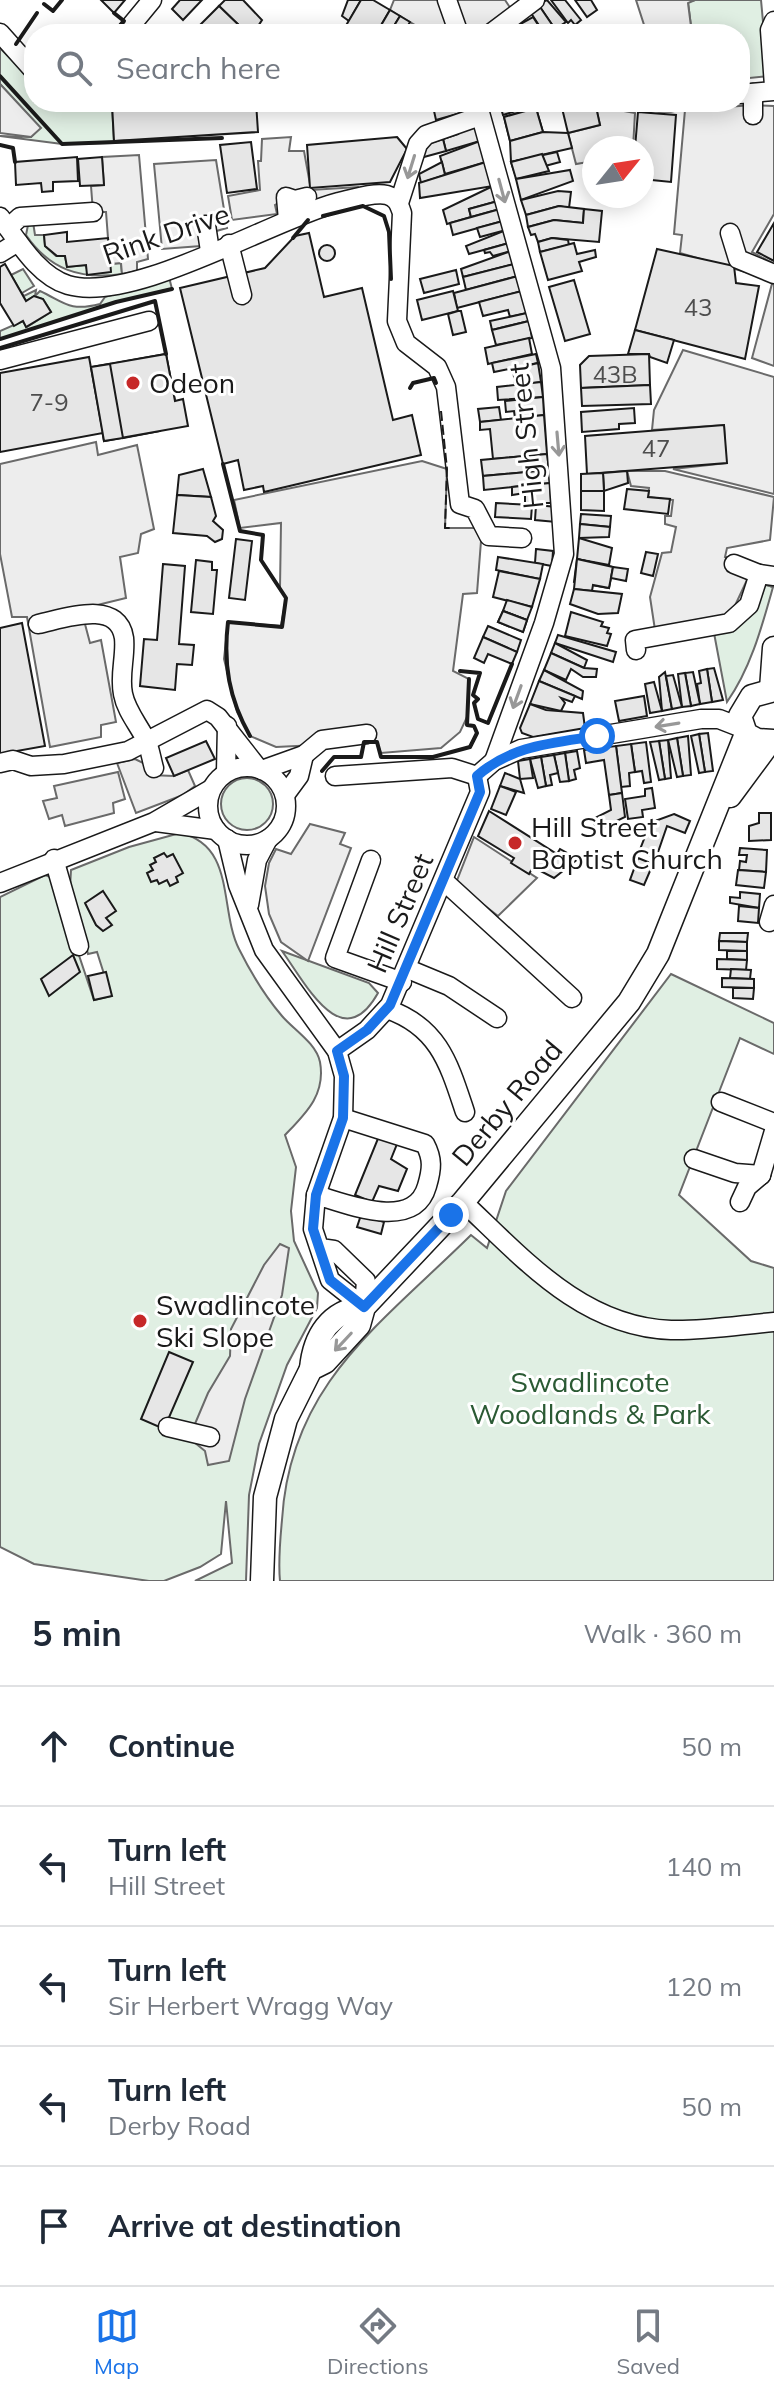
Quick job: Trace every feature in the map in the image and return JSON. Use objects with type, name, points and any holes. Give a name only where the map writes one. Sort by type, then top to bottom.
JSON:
[{"type":"main road","points":[[773,689],[774,648]]},
{"type":"main road","name":"Derby Road","points":[[262,1581],[261,1524],[268,1476],[286,1419],[311,1369],[325,1362],[359,1325],[364,1307],[463,1202],[629,1002],[658,954],[716,815],[744,731],[740,716],[747,702],[761,691],[773,689]]},
{"type":"main road","points":[[744,731],[772,742]]},
{"type":"main road","name":"Derby Road","points":[[716,815],[772,742]]},
{"type":"street","points":[[132,24],[152,0]]},
{"type":"street","points":[[447,0],[455,24]]},
{"type":"street","points":[[503,24],[535,0]]},
{"type":"street","points":[[750,93],[774,89],[770,30],[774,21]]},
{"type":"street","points":[[0,33],[24,60]]},
{"type":"street","points":[[750,104],[753,115]]},
{"type":"street","points":[[473,112],[426,135],[418,144],[399,203],[402,239],[397,321],[406,343],[437,367],[446,387],[460,504],[475,509],[489,536],[522,538]]},
{"type":"street","name":"High Street","points":[[480,112],[551,368],[564,554],[544,623],[494,761]]},
{"type":"street","name":"Rink Drive","points":[[9,229],[46,272],[70,285],[101,287],[210,251],[312,210],[385,194],[399,203]]},
{"type":"street","points":[[288,220],[286,197],[295,200],[307,197]]},
{"type":"street","points":[[0,253],[9,229],[20,217],[93,212]]},
{"type":"street","points":[[206,225],[210,251]]},
{"type":"street","points":[[730,233],[738,259],[774,274]]},
{"type":"street","points":[[229,244],[242,295]]},
{"type":"street","points":[[0,360],[149,321]]},
{"type":"street","points":[[636,650],[635,640],[729,623],[749,605],[766,575],[734,564]]},
{"type":"street","points":[[38,624],[92,614],[109,616],[115,621],[124,641],[122,691],[126,705],[147,742],[154,768]]},
{"type":"street","points":[[0,763],[13,760],[31,766],[64,764],[128,751],[207,710],[227,726],[260,769],[274,778],[285,795]]},
{"type":"street","points":[[335,776],[452,768],[477,776],[494,761],[521,749],[701,719],[719,719],[744,731]]},
{"type":"street","points":[[226,772],[227,726]]},
{"type":"street","points":[[0,883],[54,859],[154,822],[211,789],[226,772],[244,766],[260,769],[304,755],[322,740],[367,734]]},
{"type":"street","points":[[249,905],[257,860],[268,839],[282,824],[285,795],[299,776],[304,755]]},
{"type":"street","name":"Hill Street","points":[[337,1051],[367,1030],[387,1009],[405,976],[480,792],[477,776]]},
{"type":"street","points":[[211,789],[208,811],[222,834],[264,950],[337,1051],[344,1076],[343,1118],[316,1195],[313,1229],[330,1280],[364,1307]]},
{"type":"street","points":[[154,822],[182,823],[250,845],[268,839]]},
{"type":"street","points":[[54,859],[79,946]]},
{"type":"street","points":[[371,860],[335,958],[449,986],[497,1018]]},
{"type":"street","points":[[445,882],[572,998]]},
{"type":"street","points":[[387,1009],[408,1016],[446,1055],[465,1112]]},
{"type":"street","points":[[721,1102],[773,1133],[761,1175],[747,1187],[740,1202]]},
{"type":"street","points":[[316,1195],[371,1211],[398,1211],[416,1204],[425,1193],[432,1158],[425,1144],[343,1118]]},
{"type":"street","points":[[694,1159],[735,1173],[761,1175]]},
{"type":"street","points":[[463,1202],[539,1272],[597,1313],[628,1324],[672,1330],[774,1322]]},
{"type":"street","points":[[320,1248],[334,1250],[366,1281],[364,1307]]},
{"type":"street","points":[[168,1427],[210,1437]]},
{"type":"green space","points":[[761,0],[768,76],[750,78],[750,24],[691,24],[688,2]]},
{"type":"green space","points":[[0,48],[24,72],[24,110],[0,84]]},
{"type":"green space","points":[[25,112],[112,112],[114,143],[62,144],[0,136],[31,137],[40,128]]},
{"type":"green space","points":[[33,222],[35,235],[44,235],[45,246],[56,256],[65,256],[67,267],[86,265],[88,274],[110,272],[110,264],[121,263],[122,274],[93,275],[80,274],[56,264],[45,257],[26,235],[28,225]]},
{"type":"green space","points":[[23,269],[34,286],[22,293],[24,296],[36,290],[35,296],[40,291],[61,302],[81,307],[100,304],[105,297],[169,277],[172,289],[116,302],[0,339],[0,331],[23,321],[27,327],[51,312],[43,299],[34,296],[26,301],[11,275]]},
{"type":"green space","points":[[764,584],[773,587],[760,632],[743,675],[727,702],[714,633]]},
{"type":"green space","points":[[247,778],[266,785],[273,804],[266,823],[247,830],[228,823],[221,804],[228,785]]},
{"type":"green space","name":"Swadlincote Ski Slope","points":[[180,833],[198,840],[210,851],[223,881],[239,949],[270,1000],[314,1049],[320,1062],[317,1094],[285,1135],[296,1167],[291,1211],[294,1241],[318,1293],[317,1308],[287,1365],[259,1444],[249,1495],[246,1581],[195,1581],[232,1563],[226,1501],[221,1554],[200,1567],[164,1581],[34,1564],[0,1547],[0,897],[45,875],[53,878],[94,1000],[111,996],[97,952],[88,954],[70,888],[71,870],[129,847]]},
{"type":"green space","points":[[282,951],[369,983],[378,993],[365,1011],[351,1018],[338,1017],[313,996]]},
{"type":"green space","name":"Swadlincote Woodlands & Park","points":[[671,974],[774,1023],[774,1054],[740,1038],[679,1195],[751,1261],[774,1268],[774,1581],[280,1581],[279,1558],[289,1472],[302,1431],[322,1394],[374,1328],[471,1235],[487,1248],[506,1191]]},
{"type":"shaded area","points":[[394,0],[505,0],[519,21],[515,24],[413,24],[390,10]]},
{"type":"shaded area","points":[[636,0],[695,0],[688,3],[691,24],[644,24]]},
{"type":"shaded area","points":[[0,84],[41,128],[31,137],[0,133]]},
{"type":"shaded area","points":[[750,105],[774,106],[774,214],[752,252],[774,264],[774,366],[752,358],[773,280],[680,253],[682,235],[674,234],[685,112],[750,112]]},
{"type":"shaded area","points":[[597,112],[635,113],[634,136],[582,136],[582,163],[576,164],[568,133],[600,125]]},
{"type":"shaded area","points":[[291,137],[289,151],[304,151],[311,190],[358,187],[361,190],[304,205],[280,202],[275,205],[277,214],[232,220],[228,196],[260,190],[258,161],[261,161],[262,139]]},
{"type":"shaded area","points":[[139,155],[148,259],[137,262],[137,271],[122,274],[121,263],[110,264],[106,212],[93,212],[91,186],[104,185],[102,157]]},
{"type":"shaded area","points":[[216,160],[227,228],[213,232],[201,246],[162,249],[154,164]]},
{"type":"shaded area","points":[[683,350],[774,377],[774,494],[673,469],[726,463],[724,425],[652,430],[654,410]]},
{"type":"shaded area","points":[[96,442],[98,455],[137,445],[154,529],[141,534],[138,553],[120,557],[126,598],[81,609],[90,643],[101,640],[116,722],[101,725],[101,737],[50,747],[27,617],[12,617],[0,554],[0,464]]},
{"type":"shaded area","points":[[422,461],[447,469],[445,528],[482,528],[477,593],[463,594],[453,671],[469,679],[468,715],[460,732],[441,748],[381,753],[377,742],[276,747],[250,736],[237,712],[224,659],[228,622],[281,626],[286,598],[280,588],[281,523],[240,528],[234,500]]},
{"type":"shaded area","points":[[627,471],[665,471],[774,497],[770,540],[727,548],[725,557],[774,568],[773,587],[747,580],[732,612],[723,618],[655,630],[650,597],[662,553],[671,552],[676,527],[665,524],[665,516],[671,516],[673,500],[648,497],[649,488],[631,486]]},
{"type":"shaded area","points":[[135,759],[145,764],[150,775],[174,776],[188,770],[195,786],[183,795],[136,813],[117,763]]},
{"type":"shaded area","points":[[118,772],[125,799],[113,803],[114,813],[65,826],[62,815],[49,819],[43,801],[57,798],[54,786]]},
{"type":"shaded area","points":[[310,824],[345,833],[340,844],[351,848],[308,961],[281,942],[269,914],[265,886],[269,863],[276,849],[291,854]]},
{"type":"shaded area","points":[[474,837],[537,878],[498,916],[456,883]]},
{"type":"shaded area","points":[[280,1244],[289,1248],[282,1295],[245,1399],[229,1461],[208,1465],[205,1451],[189,1438],[208,1393],[230,1356],[231,1329],[264,1265]]},
{"type":"building","points":[[101,0],[125,0],[114,13]]},
{"type":"building","points":[[180,0],[202,0],[183,20],[172,9]]},
{"type":"building","points":[[225,0],[243,0],[262,20],[259,24],[238,24],[219,6]]},
{"type":"building","points":[[348,0],[361,0],[349,21],[342,16]]},
{"type":"building","points":[[361,0],[373,0],[390,10],[382,24],[347,24]]},
{"type":"building","points":[[547,0],[566,22],[552,24],[538,4]]},
{"type":"building","points":[[551,0],[565,0],[581,20],[576,24],[571,20],[568,23]]},
{"type":"building","points":[[575,0],[591,0],[597,10],[587,17]]},
{"type":"building","points":[[538,4],[552,24],[538,24],[529,10]]},
{"type":"building","points":[[219,6],[238,24],[201,24]]},
{"type":"building","points":[[390,10],[400,16],[395,24],[382,24]]},
{"type":"building","points":[[400,16],[410,22],[409,24],[395,24]]},
{"type":"building","points":[[533,17],[538,24],[520,24]]},
{"type":"building","points":[[112,112],[257,112],[258,132],[114,141]]},
{"type":"building","points":[[434,112],[464,112],[436,120]]},
{"type":"building","points":[[537,112],[543,132],[510,141],[504,117]]},
{"type":"building","points":[[537,112],[543,132],[510,141],[504,117]]},
{"type":"building","points":[[563,112],[597,112],[600,125],[568,133]]},
{"type":"building","points":[[638,112],[676,115],[671,182],[654,180],[654,136],[636,136]]},
{"type":"building","points":[[476,123],[480,141],[446,151],[443,139],[458,134],[456,128]]},
{"type":"building","points":[[543,132],[568,133],[572,148],[511,162],[510,141]]},
{"type":"building","points":[[397,137],[407,149],[390,182],[310,188],[307,145]]},
{"type":"building","points":[[443,139],[446,151],[424,157],[421,146]]},
{"type":"building","points":[[480,141],[486,162],[445,174],[440,156]]},
{"type":"building","points":[[251,142],[257,189],[227,193],[220,145]]},
{"type":"building","points":[[557,152],[560,162],[515,174],[511,162]]},
{"type":"building","points":[[542,154],[549,171],[516,179],[511,162]]},
{"type":"building","points":[[77,157],[78,181],[53,182],[53,191],[42,192],[41,183],[16,185],[15,162]]},
{"type":"building","points":[[102,157],[104,185],[80,186],[78,159]]},
{"type":"building","points":[[442,162],[445,175],[421,183],[419,174]]},
{"type":"building","points":[[486,162],[493,186],[420,198],[419,183]]},
{"type":"building","points":[[570,170],[573,181],[521,200],[516,179]]},
{"type":"building","points":[[493,186],[498,201],[469,209],[471,217],[447,224],[443,210]]},
{"type":"building","points":[[558,191],[571,192],[569,208],[559,206],[526,215],[521,200]]},
{"type":"building","points":[[498,201],[500,209],[471,217],[469,209]]},
{"type":"building","points":[[559,206],[584,209],[583,223],[554,220],[528,227],[526,215]]},
{"type":"building","points":[[500,209],[503,221],[453,235],[450,223]]},
{"type":"building","points":[[584,209],[602,211],[599,242],[552,238],[538,242],[535,234],[531,235],[528,227],[554,220],[583,223]]},
{"type":"building","points":[[503,221],[506,230],[480,237],[477,228]]},
{"type":"building","points":[[774,223],[774,261],[757,252]]},
{"type":"building","points":[[506,230],[509,243],[469,254],[466,246]]},
{"type":"building","points":[[67,232],[67,242],[108,238],[111,272],[87,275],[86,265],[67,267],[65,256],[57,256],[45,246],[44,235]]},
{"type":"building","points":[[309,233],[324,297],[362,288],[393,420],[412,415],[421,455],[264,492],[263,486],[244,490],[238,460],[223,464],[180,288],[265,268],[295,236]]},
{"type":"building","points":[[552,238],[568,240],[569,245],[540,252],[538,242]]},
{"type":"building","points":[[509,243],[511,251],[493,256],[490,252],[485,253],[484,250]]},
{"type":"building","points":[[574,243],[577,254],[595,250],[596,257],[579,262],[582,271],[548,280],[540,252]]},
{"type":"building","points":[[327,245],[335,253],[327,261],[319,253]]},
{"type":"building","points":[[657,249],[734,266],[736,283],[759,286],[745,359],[635,330]]},
{"type":"building","points":[[511,251],[514,264],[463,277],[461,269]]},
{"type":"building","points":[[5,264],[26,301],[34,296],[43,299],[51,312],[26,327],[23,321],[14,326],[0,303],[0,267]]},
{"type":"building","points":[[514,264],[518,276],[466,290],[463,277]]},
{"type":"building","points":[[456,270],[459,284],[424,293],[420,279]]},
{"type":"building","points":[[518,276],[522,291],[457,308],[454,293]]},
{"type":"building","points":[[574,280],[590,334],[565,341],[549,287]]},
{"type":"building","points":[[453,291],[458,311],[422,320],[417,300]]},
{"type":"building","points":[[522,291],[527,313],[510,317],[508,310],[483,316],[479,302]]},
{"type":"building","points":[[461,311],[466,332],[453,335],[448,314]]},
{"type":"building","points":[[527,313],[529,321],[492,330],[490,321]]},
{"type":"building","points":[[529,321],[532,338],[496,345],[492,330]]},
{"type":"building","points":[[635,330],[674,340],[667,363],[649,354],[628,354]]},
{"type":"building","points":[[529,338],[532,354],[488,364],[485,348]]},
{"type":"building","name":"Odeon","points":[[166,354],[175,401],[155,404],[160,431],[123,438],[110,364]]},
{"type":"building","name":"Odeon","points":[[166,354],[175,401],[183,399],[188,426],[104,441],[91,367]]},
{"type":"building","points":[[536,354],[538,363],[494,372],[492,363]]},
{"type":"building","points":[[649,354],[650,385],[581,388],[580,365],[589,356]]},
{"type":"building","points":[[89,357],[103,433],[0,452],[0,373]]},
{"type":"building","points":[[538,363],[541,382],[515,385],[513,369]]},
{"type":"building","points":[[110,364],[123,438],[104,441],[91,367]]},
{"type":"building","points":[[541,382],[543,397],[498,400],[497,387]]},
{"type":"building","points":[[650,385],[651,404],[582,406],[581,388]]},
{"type":"building","points":[[543,397],[544,415],[515,418],[514,411],[506,412],[505,401]]},
{"type":"building","points":[[499,407],[501,420],[480,422],[478,409]]},
{"type":"building","points":[[634,408],[635,423],[619,424],[619,429],[582,432],[581,412]]},
{"type":"building","points":[[544,415],[547,454],[493,459],[490,429],[480,430],[480,422]]},
{"type":"building","points":[[724,425],[727,463],[587,474],[585,436]]},
{"type":"building","points":[[547,454],[549,470],[483,476],[481,460]]},
{"type":"building","points":[[203,469],[211,497],[177,495],[179,475]]},
{"type":"building","points":[[549,470],[550,483],[484,490],[483,476]]},
{"type":"building","points":[[627,471],[628,483],[604,491],[603,473]]},
{"type":"building","points":[[603,473],[604,491],[581,491],[581,474]]},
{"type":"building","points":[[550,483],[551,503],[525,503],[525,493],[512,495],[512,487]]},
{"type":"building","points":[[627,489],[649,491],[648,497],[670,499],[668,514],[624,509]]},
{"type":"building","points":[[581,491],[604,491],[604,511],[581,510]]},
{"type":"building","points":[[177,495],[211,497],[216,516],[213,521],[223,530],[222,539],[215,542],[207,536],[173,533]]},
{"type":"building","points":[[496,503],[532,505],[531,519],[495,517]]},
{"type":"building","points":[[536,505],[557,507],[556,522],[535,520]]},
{"type":"building","points":[[581,514],[611,516],[610,527],[580,524]]},
{"type":"building","points":[[580,524],[610,527],[609,537],[579,538]]},
{"type":"building","points":[[579,538],[612,548],[609,565],[577,559]]},
{"type":"building","points":[[236,539],[252,541],[245,600],[229,598]]},
{"type":"building","points":[[536,549],[553,551],[552,566],[535,563]]},
{"type":"building","points":[[646,552],[658,554],[653,576],[641,573]]},
{"type":"building","points":[[498,557],[543,564],[540,579],[496,570]]},
{"type":"building","points":[[577,559],[613,567],[609,588],[574,582]]},
{"type":"building","points":[[577,559],[613,567],[609,588],[593,585],[592,591],[574,589]]},
{"type":"building","points":[[196,560],[212,562],[212,570],[217,570],[213,614],[191,612]]},
{"type":"building","points":[[163,564],[185,566],[179,644],[194,645],[192,665],[177,664],[175,690],[140,686],[144,639],[157,640]]},
{"type":"building","points":[[613,567],[628,569],[626,581],[611,578]]},
{"type":"building","points":[[499,571],[540,579],[532,607],[493,597]]},
{"type":"building","points":[[574,589],[622,594],[618,613],[598,614],[570,604]]},
{"type":"building","points":[[507,600],[532,607],[527,620],[503,611]]},
{"type":"building","points":[[503,611],[527,620],[523,632],[498,622]]},
{"type":"building","points":[[503,611],[527,620],[523,632],[498,622]]},
{"type":"building","points":[[571,612],[603,622],[601,626],[609,628],[607,633],[611,634],[607,646],[565,636]]},
{"type":"building","points":[[22,623],[45,746],[0,754],[0,628]]},
{"type":"building","points":[[488,626],[521,640],[517,652],[483,637]]},
{"type":"building","points":[[558,635],[616,652],[613,662],[555,643]]},
{"type":"building","points":[[483,637],[517,652],[512,664],[488,654],[484,663],[474,658]]},
{"type":"building","points":[[555,643],[587,660],[584,668],[551,653]]},
{"type":"building","points":[[551,653],[584,668],[597,669],[596,677],[583,677],[571,669],[566,680],[544,670]]},
{"type":"building","points":[[714,668],[723,700],[712,702],[707,669]]},
{"type":"building","points":[[707,669],[712,702],[700,704],[699,671]]},
{"type":"building","points":[[544,670],[583,691],[582,699],[539,681]]},
{"type":"building","points":[[665,672],[672,709],[662,711],[659,677]]},
{"type":"building","points":[[693,672],[700,704],[691,706],[685,673]]},
{"type":"building","points":[[685,673],[691,706],[682,707],[678,674]]},
{"type":"building","points":[[673,675],[682,707],[672,709],[666,676]]},
{"type":"building","points":[[539,681],[575,696],[572,702],[561,698],[565,703],[561,711],[530,704]]},
{"type":"building","points":[[654,682],[662,711],[650,713],[645,684]]},
{"type":"building","points":[[644,696],[647,716],[619,721],[615,701]]},
{"type":"building","points":[[530,704],[546,710],[583,713],[585,728],[533,737],[522,733],[520,728]]},
{"type":"building","points":[[708,733],[713,771],[705,772],[699,734]]},
{"type":"building","points":[[699,734],[705,772],[699,773],[691,736]]},
{"type":"building","points":[[688,736],[691,775],[683,776],[677,738]]},
{"type":"building","points":[[677,738],[683,776],[677,777],[668,740]]},
{"type":"building","points":[[668,740],[671,778],[665,779],[659,741]]},
{"type":"building","points":[[206,741],[215,759],[174,776],[166,758]]},
{"type":"building","points":[[659,741],[665,779],[659,780],[650,742]]},
{"type":"building","points":[[646,742],[651,782],[644,783],[642,771],[635,772],[631,744]]},
{"type":"building","points":[[631,744],[635,772],[629,773],[630,786],[621,787],[616,746]]},
{"type":"building","points":[[616,746],[622,793],[609,795],[604,760],[586,763],[584,750]]},
{"type":"building","points":[[577,751],[580,768],[574,770],[576,779],[569,781],[565,753]]},
{"type":"building","points":[[565,753],[569,781],[560,782],[554,755]]},
{"type":"building","points":[[554,755],[558,773],[550,775],[552,785],[546,786],[541,757]]},
{"type":"building","points":[[541,757],[546,786],[538,788],[530,759]]},
{"type":"building","points":[[530,759],[533,778],[520,779],[518,761]]},
{"type":"building","points":[[505,773],[520,779],[524,793],[500,786]]},
{"type":"building","points":[[500,786],[516,792],[506,815],[491,809]]},
{"type":"building","points":[[652,788],[655,808],[642,810],[643,817],[628,819],[625,799],[645,796],[645,789]]},
{"type":"building","points":[[622,793],[625,817],[596,831],[593,819],[611,810],[609,795]]},
{"type":"building","name":"Hill Street Baptist Church","points":[[489,811],[557,854],[560,849],[578,859],[554,878],[533,867],[529,874],[511,863],[514,858],[478,836]]},
{"type":"building","points":[[759,813],[771,813],[771,840],[749,841],[749,826],[759,823]]},
{"type":"building","points":[[674,814],[690,821],[685,833],[667,826],[656,858],[639,852],[650,824],[654,826],[655,821]]},
{"type":"building","points":[[740,848],[767,850],[766,872],[739,870],[740,861],[746,862],[747,855],[739,855]]},
{"type":"building","points":[[164,853],[167,857],[173,854],[183,873],[176,877],[178,882],[170,886],[167,880],[159,884],[157,880],[151,882],[147,873],[153,870],[150,865],[156,862],[154,858]]},
{"type":"building","points":[[638,858],[653,864],[644,885],[630,880]]},
{"type":"building","points":[[738,870],[766,872],[764,888],[736,885]]},
{"type":"building","points":[[103,891],[116,911],[106,918],[112,925],[103,931],[96,925],[85,903]]},
{"type":"building","points":[[740,892],[760,894],[759,908],[730,903],[730,897],[740,898]]},
{"type":"building","points":[[739,906],[759,908],[758,923],[738,921]]},
{"type":"building","points":[[720,933],[748,933],[747,942],[719,941]]},
{"type":"building","points":[[719,941],[747,942],[747,951],[719,950]]},
{"type":"building","points":[[727,951],[747,951],[747,960],[727,959]]},
{"type":"building","points":[[73,955],[80,972],[49,996],[41,979]]},
{"type":"building","points":[[717,959],[747,960],[746,970],[717,969]]},
{"type":"building","points":[[731,969],[751,970],[750,979],[730,978]]},
{"type":"building","points":[[106,972],[112,996],[94,1000],[88,976]]},
{"type":"building","points":[[722,978],[754,979],[754,988],[722,987]]},
{"type":"building","points":[[733,988],[754,988],[753,999],[733,998]]},
{"type":"building","points":[[379,1136],[397,1144],[391,1159],[407,1169],[398,1191],[379,1186],[372,1202],[355,1195]]},
{"type":"building","points":[[361,1215],[384,1222],[381,1234],[357,1227]]},
{"type":"building","points":[[169,1352],[193,1362],[164,1429],[141,1419]]},
{"type":"fence","points":[[441,411],[447,469],[445,528],[451,528]]},
{"type":"wall","points":[[44,4],[53,11],[62,0]]},
{"type":"wall","points":[[30,24],[37,13]]},
{"type":"wall","points":[[114,13],[124,21],[122,24]]},
{"type":"wall","points":[[16,44],[24,32]]},
{"type":"wall","points":[[0,76],[24,102]]},
{"type":"wall","points":[[33,112],[62,144],[222,138]]},
{"type":"wall","points":[[0,145],[13,148],[15,162]]},
{"type":"wall","points":[[323,216],[363,206],[384,216],[389,232],[391,279]]},
{"type":"wall","points":[[293,238],[308,220]]},
{"type":"wall","points":[[0,339],[116,302],[172,289]]},
{"type":"wall","points":[[0,348],[155,301],[166,354]]},
{"type":"wall","points":[[410,388],[413,383],[434,378],[436,383]]},
{"type":"wall","points":[[223,464],[240,531],[263,535],[261,560],[286,598],[282,627],[228,622],[226,652],[229,681],[250,736]]},
{"type":"wall","points":[[460,671],[480,673],[473,695],[478,699],[474,703],[478,719],[488,723],[512,664]]},
{"type":"wall","points":[[322,771],[334,757],[361,757],[364,742],[377,742],[381,757],[433,757],[470,747],[477,733],[474,726],[467,725],[469,679]]},
{"type":"place","name":"Odeon","points":[[133,383]]},
{"type":"place","name":"Hill Street Baptist Church","points":[[515,843]]},
{"type":"place","name":"Swadlincote Ski Slope","points":[[140,1321]]},
{"type":"route","points":[[451,1215],[364,1307],[341,1292],[326,1275],[313,1229],[313,1211],[343,1118],[344,1076],[337,1051],[367,1030],[390,1005],[398,990],[480,792],[477,776],[494,761],[521,749],[597,736]]}]
